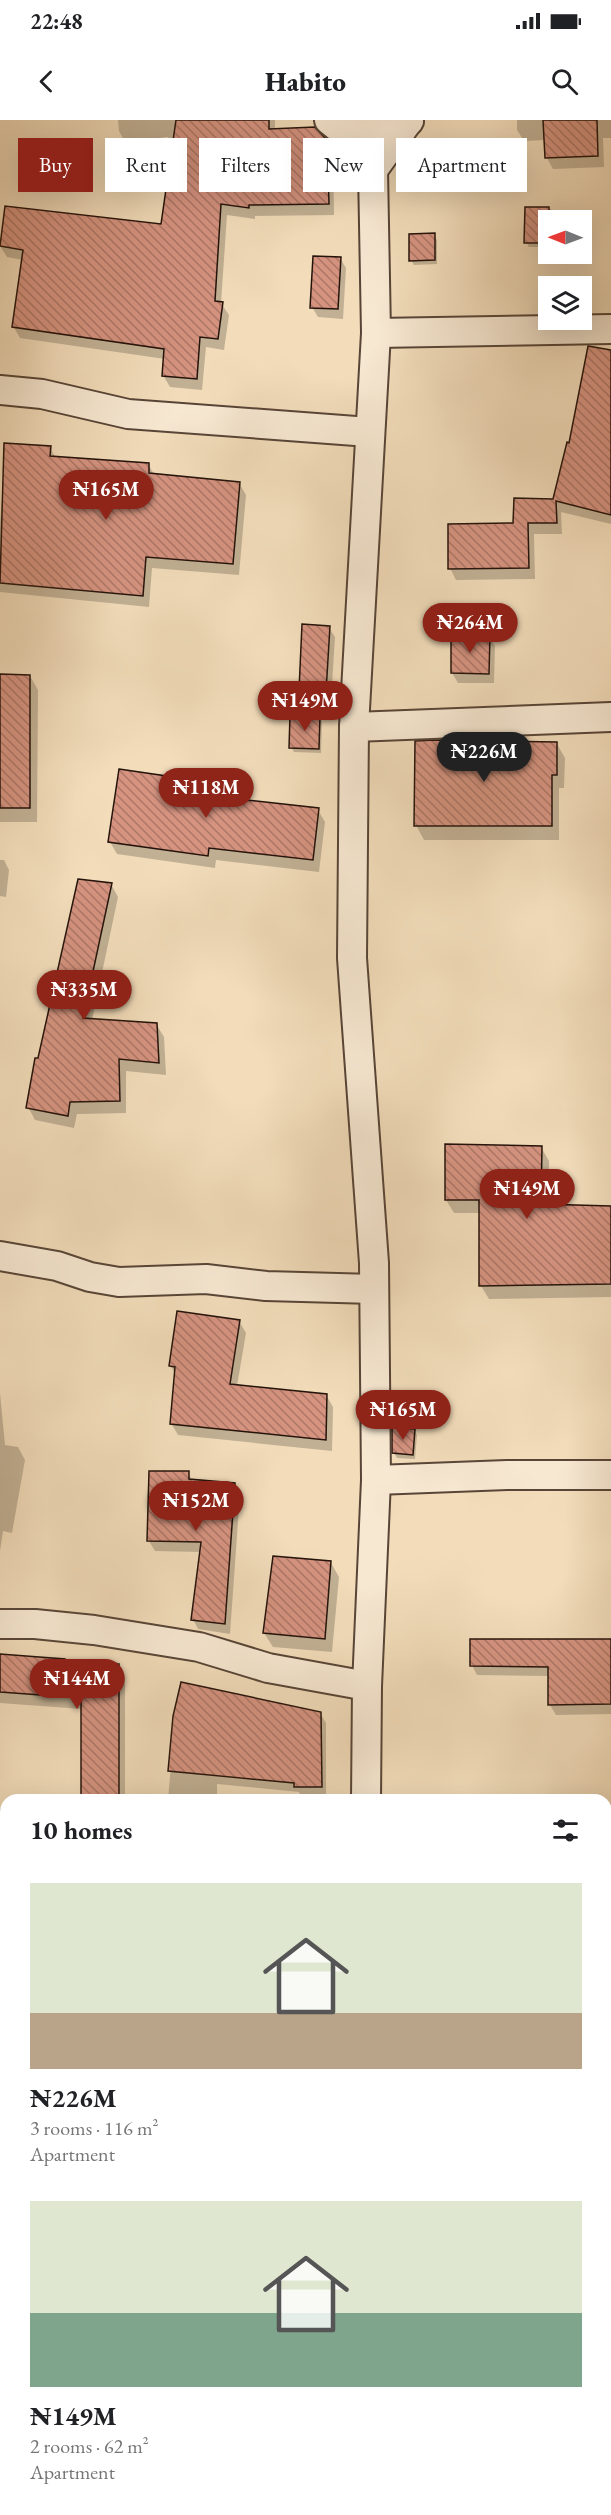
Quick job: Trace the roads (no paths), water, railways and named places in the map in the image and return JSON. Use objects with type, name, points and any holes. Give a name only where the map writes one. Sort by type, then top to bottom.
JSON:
[{"type":"street","points":[[337,126],[409,121]]},
{"type":"street","points":[[384,155],[409,121]]},
{"type":"street","points":[[337,126],[347,138]]},
{"type":"street","points":[[366,1794],[367,1686],[376,1480],[374,1289],[352,958],[354,727],[376,333],[373,192]]},
{"type":"street","points":[[376,333],[611,329]]},
{"type":"street","points":[[0,390],[42,394],[128,414],[369,432]]},
{"type":"street","points":[[354,727],[611,717]]},
{"type":"street","points":[[0,1256],[57,1266],[90,1277],[119,1282],[206,1279],[266,1286],[374,1289]]},
{"type":"street","points":[[376,1480],[528,1474],[611,1475]]},
{"type":"street","points":[[0,1624],[35,1624],[94,1630],[199,1647],[268,1668],[367,1686]]}]
